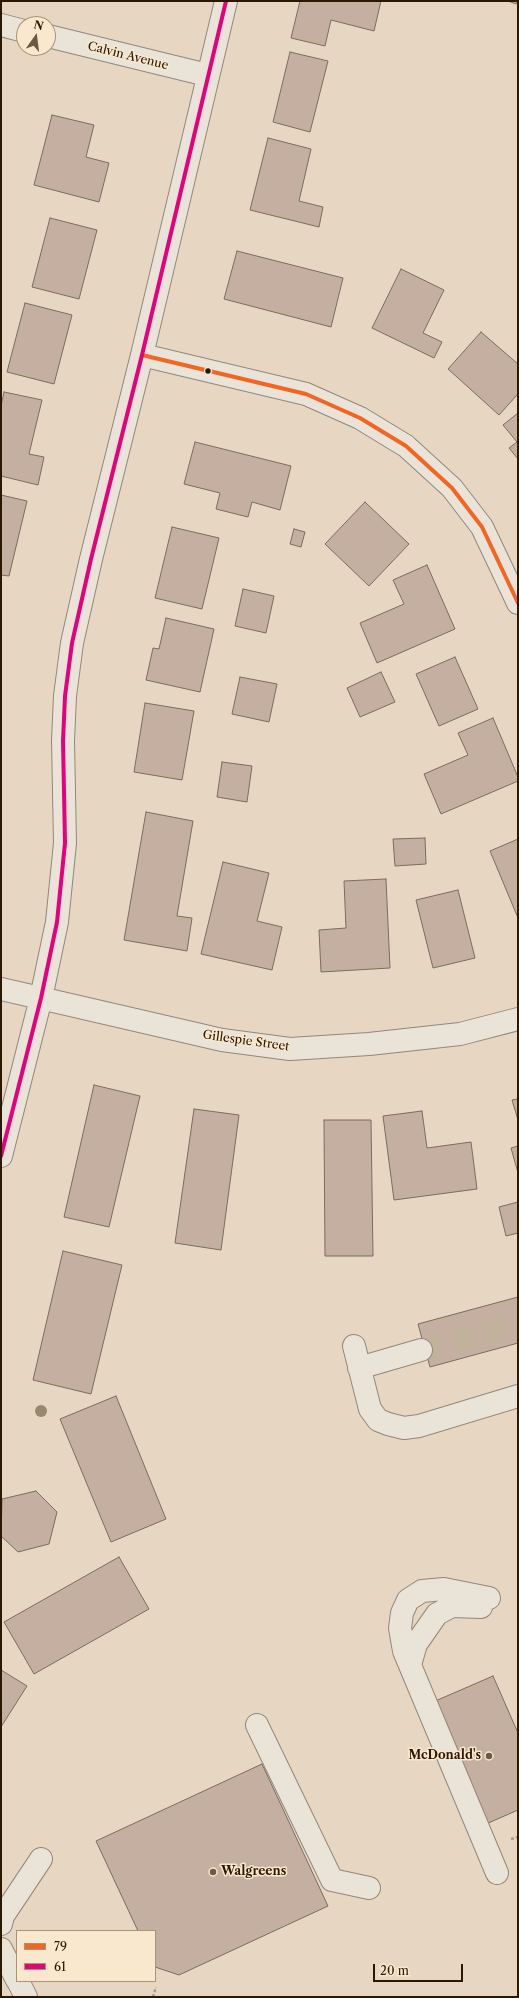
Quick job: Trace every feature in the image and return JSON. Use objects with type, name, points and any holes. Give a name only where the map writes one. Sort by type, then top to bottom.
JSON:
[{"type":"street","points":[[1,1156],[41,998],[57,922],[65,843],[62,741],[65,696],[72,643],[91,559],[142,355],[207,75],[226,1]]},
{"type":"street","points":[[1,25],[16,29]]},
{"type":"street","name":"Calvin Avenue","points":[[56,38],[207,75]]},
{"type":"street","points":[[142,355],[306,394],[360,418],[406,446],[452,488],[482,528],[518,603]]},
{"type":"street","name":"Gillespie Street","points":[[1,989],[222,1040],[290,1048],[369,1044],[460,1034],[518,1019]]},
{"type":"street","points":[[354,1346],[370,1409],[378,1420],[388,1424],[404,1428],[498,1409],[518,1396]]},
{"type":"street","points":[[359,1368],[421,1350]]},
{"type":"street","points":[[410,1665],[416,1644],[437,1614],[452,1606],[491,1603],[444,1589],[422,1591],[408,1600],[402,1613],[400,1628],[404,1650],[410,1665],[497,1873]]},
{"type":"street","points":[[257,1725],[332,1880],[369,1888]]},
{"type":"street","points":[[1,1924],[3,1916],[41,1860]]},
{"type":"street","points":[[1,1949],[16,1978]]},
{"type":"street","points":[[18,1982],[26,1997]]},
{"type":"path","points":[[153,1997],[156,1987]]},
{"type":"building","points":[[300,1],[381,1],[374,31],[331,20],[325,46],[291,38]]},
{"type":"building","points":[[508,1],[518,1],[516,4]]},
{"type":"building","points":[[290,52],[328,61],[310,132],[273,122]]},
{"type":"building","points":[[52,115],[94,125],[86,157],[109,163],[99,202],[34,185]]},
{"type":"building","points":[[268,138],[311,149],[299,201],[323,207],[319,227],[250,210]]},
{"type":"building","points":[[50,218],[97,230],[79,299],[32,287]]},
{"type":"building","points":[[237,251],[343,278],[331,327],[224,299]]},
{"type":"building","points":[[401,269],[444,290],[423,333],[442,342],[434,358],[372,328]]},
{"type":"building","points":[[25,303],[72,315],[54,384],[7,372]]},
{"type":"building","points":[[481,332],[518,364],[518,394],[499,415],[448,369]]},
{"type":"building","points":[[4,392],[42,400],[29,454],[44,457],[38,485],[1,476],[1,406]]},
{"type":"building","points":[[518,413],[518,459],[509,448],[517,442],[503,425]]},
{"type":"building","points":[[195,442],[291,466],[280,510],[252,502],[248,517],[216,509],[220,493],[184,484]]},
{"type":"building","points":[[1,495],[27,501],[9,576],[1,575]]},
{"type":"building","points":[[365,502],[409,544],[369,586],[325,544]]},
{"type":"building","points":[[172,527],[219,538],[202,609],[155,598]]},
{"type":"building","points":[[294,529],[305,532],[301,547],[290,544]]},
{"type":"building","points":[[427,565],[455,629],[377,663],[360,623],[404,604],[393,580]]},
{"type":"building","points":[[243,589],[274,596],[266,633],[235,626]]},
{"type":"building","points":[[166,618],[214,629],[200,692],[146,680],[153,648],[159,649]]},
{"type":"building","points":[[455,657],[478,709],[439,726],[416,674]]},
{"type":"building","points":[[381,672],[395,702],[360,717],[347,688]]},
{"type":"building","points":[[240,677],[277,684],[269,722],[232,714]]},
{"type":"building","points":[[145,703],[194,711],[182,780],[134,772]]},
{"type":"building","points":[[493,718],[518,777],[518,781],[441,814],[424,774],[468,755],[458,733]]},
{"type":"building","points":[[222,762],[252,766],[247,802],[217,797]]},
{"type":"building","points":[[146,812],[193,821],[177,916],[192,918],[187,951],[124,940]]},
{"type":"building","points":[[425,838],[426,864],[395,866],[393,839]]},
{"type":"building","points":[[518,839],[518,918],[490,851]]},
{"type":"building","points":[[223,862],[269,873],[257,921],[282,927],[272,970],[201,954]]},
{"type":"building","points":[[386,879],[390,968],[321,972],[319,930],[346,928],[344,881]]},
{"type":"building","points":[[458,890],[475,958],[433,968],[416,900]]},
{"type":"building","points":[[94,1085],[140,1096],[109,1227],[64,1217]]},
{"type":"building","points":[[518,1099],[518,1120],[512,1100]]},
{"type":"building","points":[[194,1109],[239,1115],[221,1250],[175,1243]]},
{"type":"building","points":[[422,1111],[427,1148],[471,1142],[477,1189],[394,1200],[383,1116]]},
{"type":"building","points":[[324,1120],[371,1120],[373,1256],[325,1256]]},
{"type":"building","points":[[518,1146],[518,1173],[511,1148]]},
{"type":"building","points":[[518,1202],[518,1233],[506,1236],[499,1207]]},
{"type":"building","points":[[63,1251],[122,1265],[91,1394],[33,1380]]},
{"type":"building","points":[[518,1297],[518,1343],[430,1367],[418,1324]]},
{"type":"building","points":[[116,1396],[166,1519],[111,1542],[60,1419]]},
{"type":"building","points":[[36,1491],[57,1512],[49,1544],[18,1552],[1,1536],[2,1499]]},
{"type":"building","points":[[119,1557],[149,1609],[34,1674],[4,1622]]},
{"type":"building","points":[[1,1670],[27,1686],[1,1727]]},
{"type":"building","points":[[493,1676],[518,1733],[518,1810],[486,1824],[433,1702]]},
{"type":"building","points":[[262,1764],[328,1906],[179,1975],[156,1967],[156,1930],[138,1930],[96,1841]]},
{"type":"tunnel","points":[[421,1350],[518,1324]]},
{"type":"transit line","name":"61","points":[[1,1156],[41,998],[57,922],[65,843],[63,741],[65,696],[72,643],[226,1]]},
{"type":"transit line","name":"79","points":[[142,355],[306,394],[360,418],[406,446],[452,488],[482,527],[518,603]]},
{"type":"place","name":"McDonald's","points":[[489,1756]]},
{"type":"place","name":"Walgreens","points":[[213,1872]]}]
